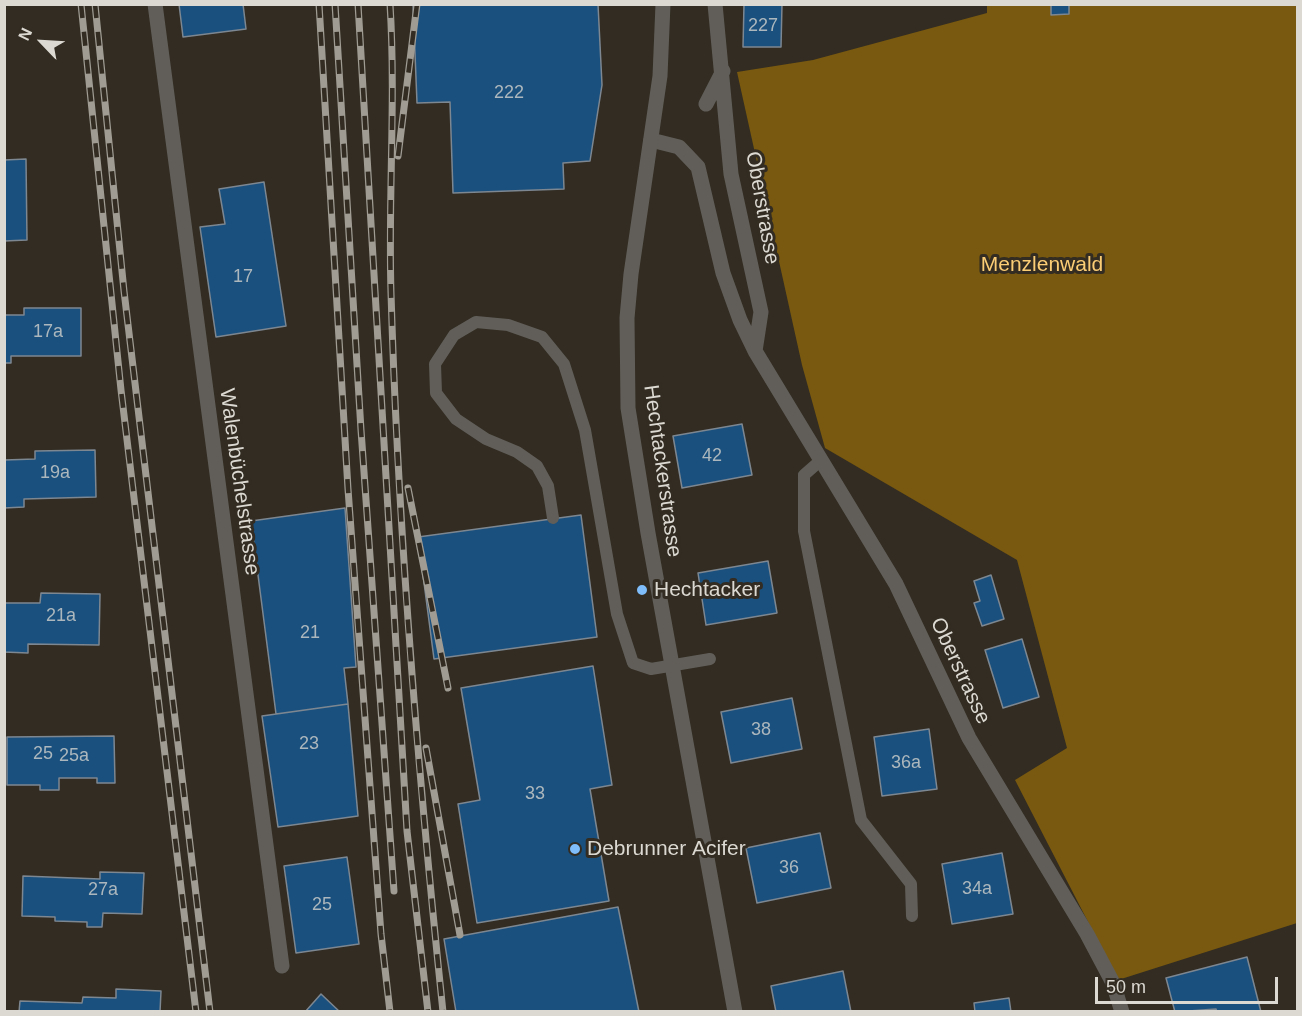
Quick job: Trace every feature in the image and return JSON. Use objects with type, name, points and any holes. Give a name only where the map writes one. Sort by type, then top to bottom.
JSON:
[{"type":"street","name":"Walenbüchelstrasse","points":[[155,4],[282,966]]},
{"type":"street","name":"Hechtackerstrasse","points":[[663,4],[660,76],[631,274],[627,318],[628,408],[633,450],[735,1011]]},
{"type":"street","name":"Oberstrasse","points":[[715,4],[731,174],[761,312],[755,351]]},
{"type":"street","points":[[706,104],[723,71]]},
{"type":"street","name":"Oberstrasse","points":[[651,140],[679,147],[698,166],[723,273],[740,320],[755,351],[896,584],[969,738],[1087,934],[1113,983],[1122,1011]]},
{"type":"lane","points":[[553,518],[548,486],[537,466],[517,452],[486,439],[456,419],[435,393],[435,364],[454,335],[476,322],[508,325],[542,337],[564,364],[585,430],[617,614],[633,663],[651,669],[710,658]]},
{"type":"lane","points":[[820,461],[804,475],[804,531],[861,820],[911,884],[912,916]]},
{"type":"green space","name":"Menzlenwald","points":[[987,5],[1297,5],[1297,923],[1118,980],[1015,780],[1067,748],[1017,560],[825,448],[802,365],[737,72],[813,60],[987,13]]},
{"type":"building","points":[[179,4],[243,4],[246,29],[183,37]]},
{"type":"building","points":[[413,4],[598,4],[602,85],[590,161],[563,163],[564,189],[453,193],[450,102],[417,103]]},
{"type":"building","points":[[744,4],[782,4],[781,47],[743,47]]},
{"type":"building","points":[[1051,4],[1069,4],[1069,14],[1051,15]]},
{"type":"building","points":[[26,159],[27,240],[4,241],[4,160]]},
{"type":"building","points":[[264,182],[286,326],[216,337],[200,227],[225,224],[219,189]]},
{"type":"building","points":[[24,308],[81,308],[81,356],[11,356],[11,363],[4,363],[4,315],[24,315]]},
{"type":"building","points":[[742,424],[752,475],[682,488],[673,436]]},
{"type":"building","points":[[95,450],[96,497],[24,499],[24,507],[4,508],[4,460],[35,459],[35,451]]},
{"type":"building","points":[[345,508],[356,667],[344,668],[348,704],[276,714],[251,521]]},
{"type":"building","points":[[581,515],[597,637],[434,659],[418,537]]},
{"type":"building","points":[[768,561],[777,613],[706,625],[698,573]]},
{"type":"building","points":[[991,575],[1004,619],[982,626],[974,603],[980,601],[974,581]]},
{"type":"building","points":[[41,593],[100,594],[99,645],[28,644],[28,653],[4,652],[4,603],[40,603]]},
{"type":"building","points":[[1022,639],[1039,697],[1003,708],[985,650]]},
{"type":"building","points":[[593,666],[612,785],[590,789],[609,901],[477,923],[458,804],[480,800],[461,688]]},
{"type":"building","points":[[792,698],[802,749],[731,763],[721,712]]},
{"type":"building","points":[[348,704],[358,816],[278,827],[262,716]]},
{"type":"building","points":[[929,729],[937,789],[882,796],[874,737]]},
{"type":"building","points":[[114,736],[115,783],[97,783],[97,778],[59,778],[59,790],[40,790],[40,785],[7,785],[7,737]]},
{"type":"building","points":[[820,833],[831,888],[757,903],[746,848]]},
{"type":"building","points":[[1002,853],[1013,914],[952,924],[942,864]]},
{"type":"building","points":[[347,857],[359,944],[296,953],[284,866]]},
{"type":"building","points":[[100,872],[144,873],[142,914],[103,913],[102,927],[87,927],[87,922],[55,921],[55,917],[22,916],[23,876],[100,879]]},
{"type":"building","points":[[618,907],[639,1012],[456,1012],[444,939]]},
{"type":"building","points":[[1247,957],[1261,1012],[1217,1012],[1216,1009],[1175,1012],[1166,978]]},
{"type":"building","points":[[843,971],[851,1012],[776,1012],[771,986]]},
{"type":"building","points":[[116,989],[161,991],[160,1012],[19,1012],[20,1001],[82,1003],[83,997],[116,998]]},
{"type":"building","points":[[321,994],[340,1012],[305,1012]]},
{"type":"building","points":[[1009,998],[1011,1012],[975,1012],[974,1003]]},
{"type":"railway","points":[[81,4],[121,390],[196,1012]]},
{"type":"railway","points":[[95,4],[124,291],[210,1012]]},
{"type":"railway","points":[[319,4],[348,489],[381,934],[390,1012]]},
{"type":"railway","points":[[335,4],[361,430],[394,891]]},
{"type":"railway","points":[[358,4],[407,831],[428,1012]]},
{"type":"railway","points":[[390,4],[392,40],[390,257],[394,383],[417,743],[443,1012]]},
{"type":"railway","points":[[398,156],[417,4]]},
{"type":"railway","points":[[408,488],[448,688]]},
{"type":"railway","points":[[426,748],[460,935]]},
{"type":"place","name":"Hechtacker","points":[[642,590]]},
{"type":"place","name":"Debrunner Acifer","points":[[575,849]]}]
